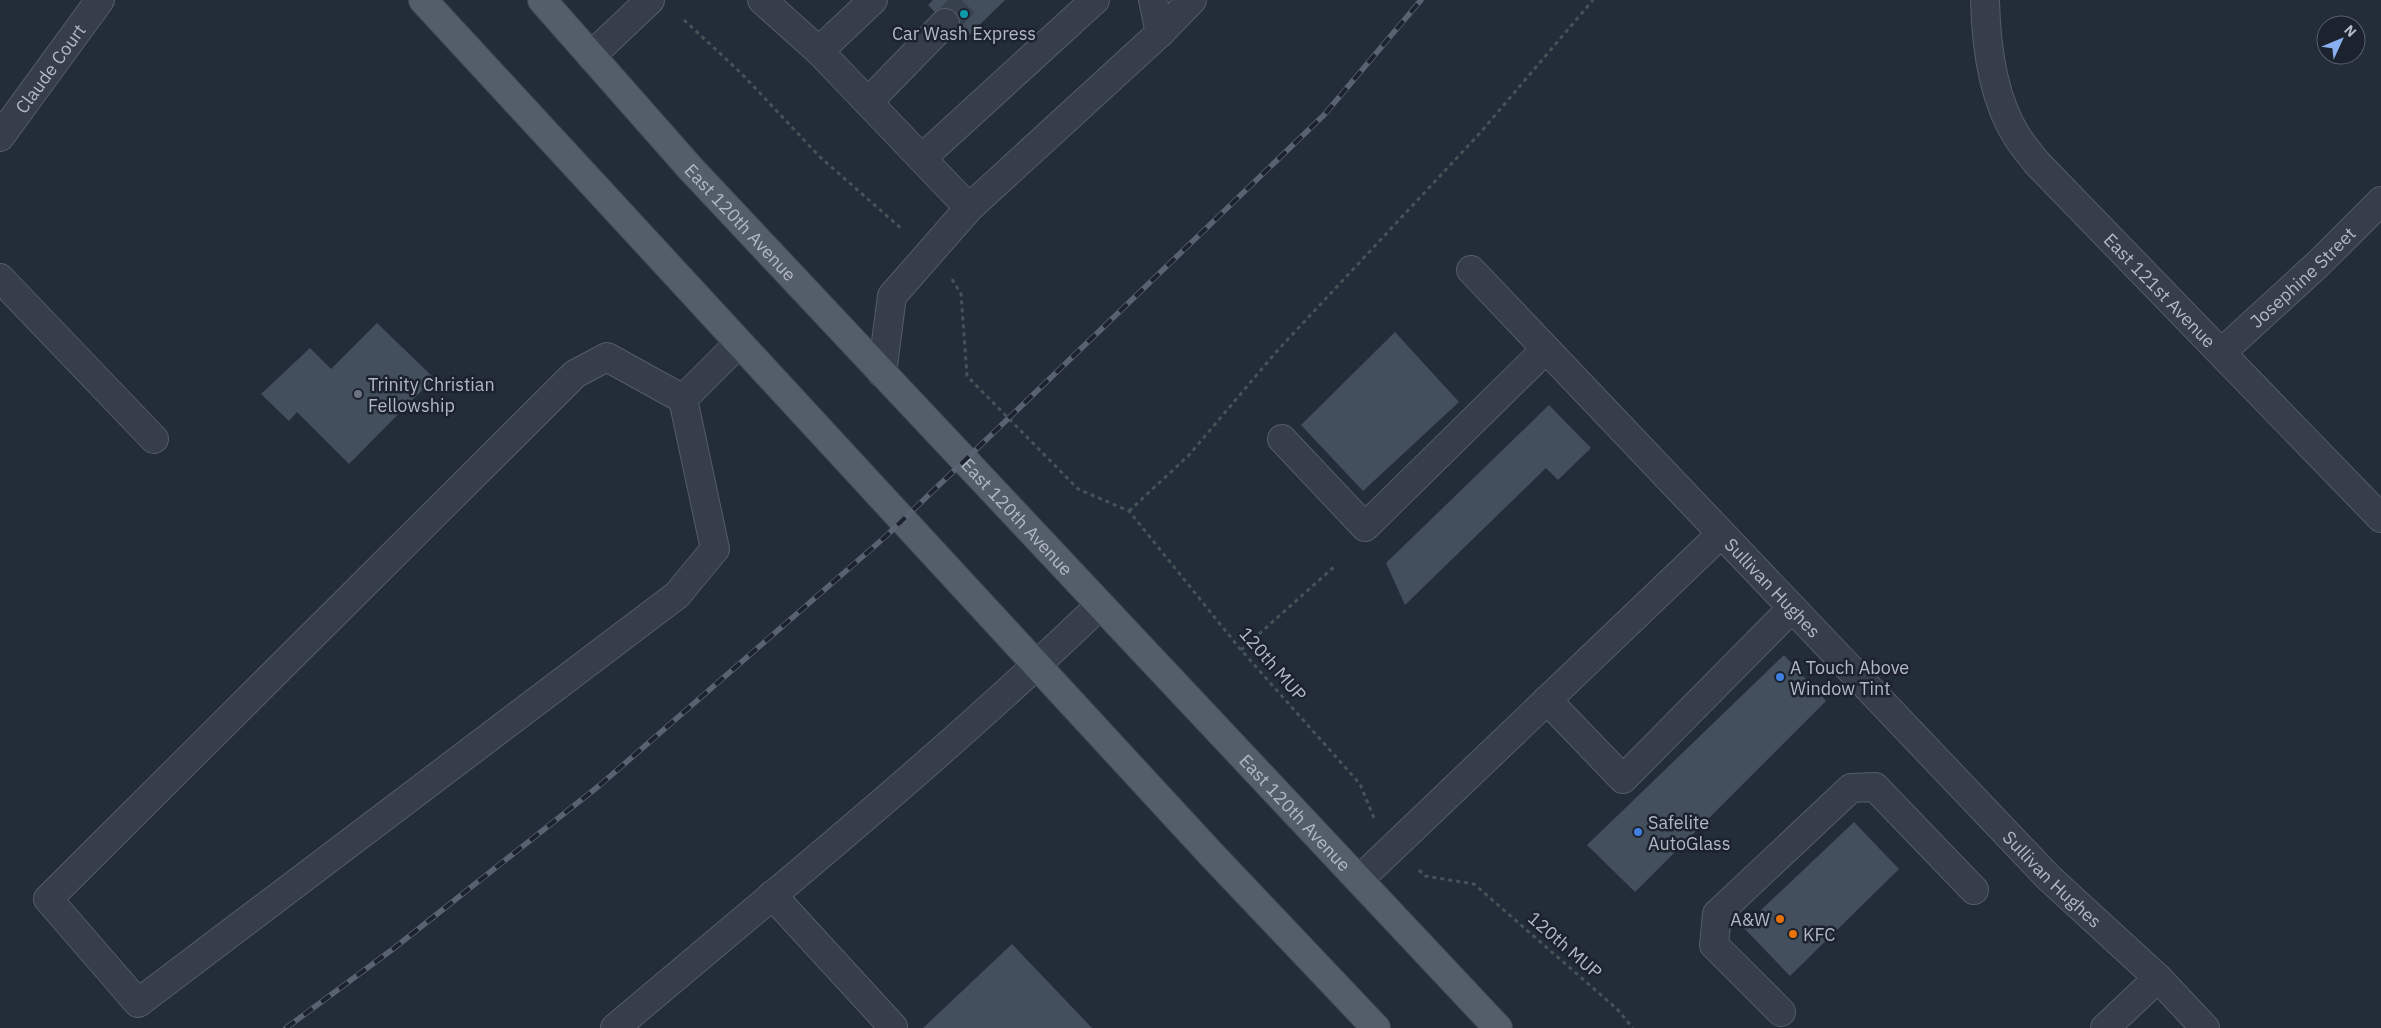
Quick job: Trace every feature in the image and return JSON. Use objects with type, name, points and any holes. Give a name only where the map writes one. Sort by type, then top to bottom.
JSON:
[{"type":"main road","points":[[423,0],[1037,665],[1376,1028]]},
{"type":"main road","name":"East 120th Avenue","points":[[542,0],[691,170],[1498,1028]]},
{"type":"street","points":[[591,56],[650,0]]},
{"type":"street","points":[[762,0],[820,51],[969,208]]},
{"type":"street","points":[[820,51],[873,0]]},
{"type":"street","points":[[922,158],[1095,0]]},
{"type":"street","points":[[1153,0],[1160,33]]},
{"type":"street","points":[[882,373],[892,296],[969,208],[1160,33],[1192,0]]},
{"type":"street","name":"East 121st Avenue","points":[[1985,0],[1986,36],[1994,78],[2007,117],[2016,135],[2037,163],[2381,518]]},
{"type":"street","name":"Claude Court","points":[[0,137],[97,3]]},
{"type":"street","points":[[868,102],[945,23]]},
{"type":"street","name":"Josephine Street","points":[[2222,352],[2318,264],[2381,201]]},
{"type":"street","name":"Sullivan Hughes","points":[[1472,270],[2049,878],[2158,978],[2205,1028]]},
{"type":"street","points":[[0,278],[154,439]]},
{"type":"street","points":[[684,399],[739,343]]},
{"type":"street","points":[[1282,439],[1365,526],[1546,349]]},
{"type":"street","points":[[608,357],[684,399],[715,549],[677,595],[138,1003],[48,899],[575,374],[608,357]]},
{"type":"street","points":[[1359,880],[1722,534]]},
{"type":"street","points":[[615,1028],[885,800],[1037,665],[1100,605]]},
{"type":"street","points":[[1548,700],[1623,779],[1792,608]]},
{"type":"street","points":[[1781,1012],[1714,945],[1717,914],[1851,788],[1875,787],[1974,890]]},
{"type":"street","points":[[772,895],[893,1027]]},
{"type":"street","points":[[2106,1028],[2158,978]]},
{"type":"path","points":[[1129,511],[1188,455],[1277,351],[1480,133],[1593,0]]},
{"type":"path","name":"120th MUP","points":[[684,20],[741,73],[820,156],[951,277],[961,294],[967,376],[1078,489],[1129,511],[1242,650],[1360,784],[1375,818],[1425,876],[1474,884],[1617,1009],[1633,1028]]},
{"type":"path","points":[[1242,650],[1335,566]]},
{"type":"building","name":"Car Wash Express","points":[[933,0],[1005,0],[963,41],[928,5]]},
{"type":"building","points":[[377,323],[434,378],[349,464],[297,412],[289,421],[261,394],[310,348],[331,369]]},
{"type":"building","points":[[1395,332],[1459,402],[1363,491],[1301,425]]},
{"type":"building","points":[[1549,405],[1591,448],[1558,480],[1546,468],[1405,605],[1386,563]]},
{"type":"building","points":[[1784,655],[1826,701],[1635,892],[1587,845]]},
{"type":"building","points":[[1854,822],[1899,869],[1790,976],[1743,927]]},
{"type":"building","points":[[1012,944],[1092,1028],[923,1028]]},
{"type":"tunnel","points":[[945,23],[967,0]]},
{"type":"railway","points":[[286,1028],[393,949],[600,785],[885,537],[1324,115],[1421,0]]},
{"type":"place","name":"Car Wash Express","points":[[964,14]]},
{"type":"place","name":"Trinity Christian Fellowship","points":[[358,394]]},
{"type":"place","name":"A Touch Above Window Tint","points":[[1780,677]]},
{"type":"place","name":"Safelite AutoGlass","points":[[1638,832]]},
{"type":"place","name":"A&W","points":[[1780,919]]},
{"type":"place","name":"KFC","points":[[1793,934]]}]
